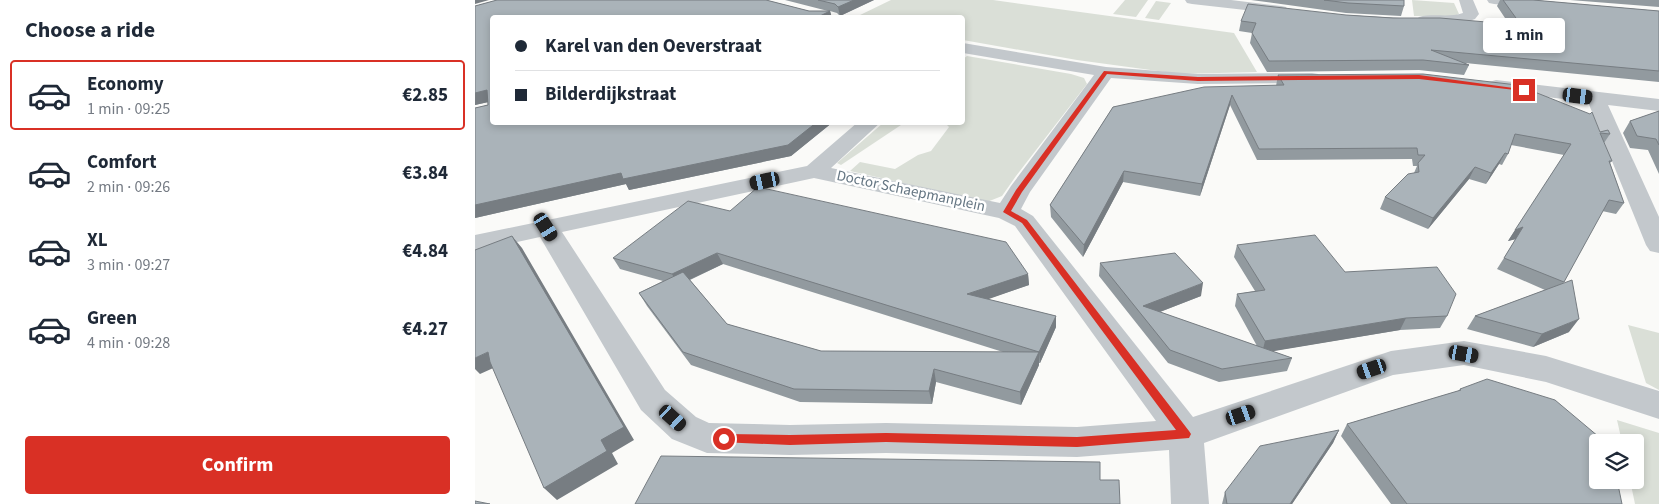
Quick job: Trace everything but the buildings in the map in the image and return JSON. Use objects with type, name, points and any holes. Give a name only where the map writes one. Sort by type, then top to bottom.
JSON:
[{"type":"street","points":[[1192,0],[1296,12]]},
{"type":"street","points":[[1411,20],[1464,18],[1471,14],[1466,0]]},
{"type":"street","points":[[1494,0],[1553,5]]},
{"type":"street","points":[[965,48],[1106,72],[1198,79],[1333,78]]},
{"type":"street","name":"Doctor Schaepmanplein","points":[[814,171],[1007,212],[1019,191],[1106,72]]},
{"type":"street","points":[[1478,84],[1659,105]]},
{"type":"street","points":[[1596,98],[1659,244]]},
{"type":"street","name":"Doctor Schaepmanplein","points":[[814,171],[868,125]]},
{"type":"street","points":[[475,243],[814,171]]},
{"type":"street","points":[[1007,212],[1025,222],[1185,434],[1190,504]]},
{"type":"street","points":[[546,227],[653,400],[684,428],[707,438],[790,440],[886,438],[1077,442],[1185,434],[1391,363],[1464,354],[1546,369],[1659,406]]},
{"type":"shaded area","points":[[891,0],[993,0],[1234,33],[1257,72],[1180,74],[1077,60],[965,40],[965,15],[860,15]]},
{"type":"shaded area","points":[[1125,0],[1148,0],[1136,17],[1113,14]]},
{"type":"shaded area","points":[[1412,0],[1454,3],[1459,14],[1454,16],[1414,16]]},
{"type":"shaded area","points":[[1156,1],[1171,3],[1159,20],[1145,18]]},
{"type":"shaded area","points":[[967,56],[1071,74],[1084,78],[1087,84],[1002,196],[987,202],[850,171],[860,162],[895,169],[918,155],[931,151],[949,127],[947,125],[965,125],[965,58]]},
{"type":"shaded area","points":[[881,125],[901,125],[841,165],[837,163]]},
{"type":"shaded area","points":[[1628,325],[1659,333],[1659,390],[1646,383]]},
{"type":"shaded area","points":[[1617,420],[1659,433],[1659,504],[1635,504],[1632,489],[1644,489],[1644,434],[1620,434]]},
{"type":"route","points":[[724,439],[886,438],[1077,442],[1185,434],[1025,222],[1007,212],[1019,191],[1106,72],[1198,79],[1419,77],[1524,90]]}]
